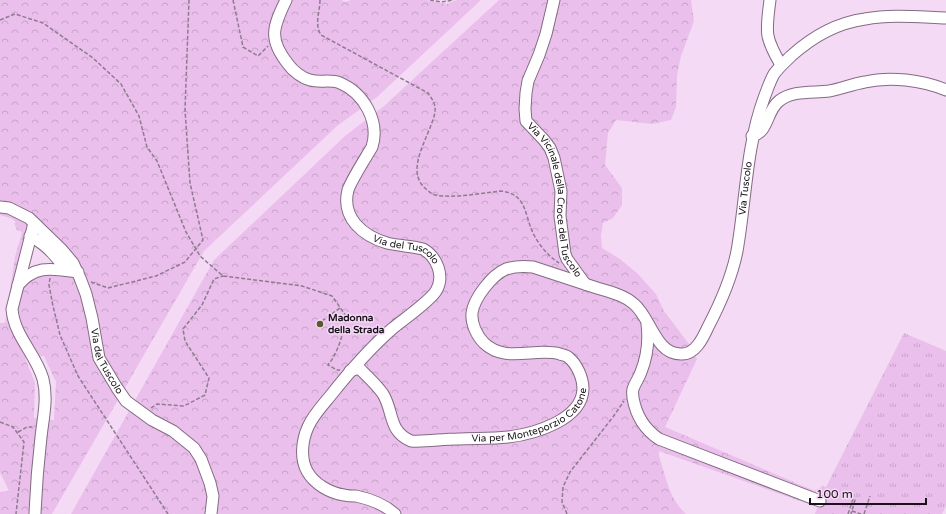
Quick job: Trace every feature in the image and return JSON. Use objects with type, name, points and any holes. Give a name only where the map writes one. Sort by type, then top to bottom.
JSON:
[{"type":"street","points":[[275,40],[276,26],[286,0]]},
{"type":"street","name":"Via Vicinale della Croce del Tuscolo","points":[[554,0],[546,34],[527,87],[526,117],[529,124],[550,148],[554,158],[561,191],[560,216],[565,254],[585,284]]},
{"type":"street","points":[[770,0],[767,36],[770,46],[781,65]]},
{"type":"street","name":"Via Tuscolo","points":[[585,284],[627,299],[640,310],[657,340],[671,352],[686,354],[693,350],[700,342],[711,322],[725,289],[735,258],[752,136],[758,113],[770,82],[777,70],[800,48],[812,39],[831,28],[847,23],[865,18],[879,17],[946,18]]},
{"type":"street","name":"Via del Tuscolo","points":[[275,40],[283,58],[298,74],[308,80],[319,82],[338,82],[353,90],[369,108],[374,130],[374,140],[372,147],[349,189],[347,198],[349,215],[354,224],[367,234],[383,241],[428,251],[435,260],[440,272],[440,283],[435,292],[392,329],[352,369],[312,419],[303,440],[302,450],[307,471],[313,479],[323,487],[333,492],[369,500],[384,506],[395,514]]},
{"type":"street","points":[[752,136],[762,131],[770,112],[776,104],[784,98],[793,95],[832,91],[866,81],[882,80],[913,81],[946,90]]},
{"type":"street","name":"Via del Tuscolo","points":[[0,207],[9,208],[20,213],[34,223],[73,263],[79,275],[92,318],[99,358],[126,401],[152,420],[173,431],[194,448],[201,459],[210,482],[213,496],[211,514]]},
{"type":"street","points":[[34,223],[13,304],[13,316],[18,331],[36,363],[42,379],[45,398],[35,514]]},
{"type":"street","points":[[30,236],[44,245],[65,270]]},
{"type":"street","name":"Via per Monteporzio Catone","points":[[375,386],[382,392],[388,403],[394,426],[399,433],[411,441],[508,437],[535,432],[561,420],[576,410],[583,396],[583,381],[576,366],[568,356],[552,352],[501,353],[484,343],[474,328],[472,314],[477,301],[492,278],[506,269],[524,266],[533,267],[585,284]]},
{"type":"street","points":[[18,285],[30,273],[51,269],[65,270],[79,275]]},
{"type":"street","points":[[640,310],[646,323],[646,358],[642,372],[632,390],[634,405],[640,421],[652,434],[659,439],[820,501]]},
{"type":"street","points":[[363,357],[366,372],[375,386]]},
{"type":"street","points":[[352,369],[359,368],[375,386]]},
{"type":"street","points":[[338,385],[347,380],[360,376],[375,386]]},
{"type":"path","points":[[79,275],[108,288],[156,276],[185,262],[203,240],[190,183],[185,110],[189,0]]},
{"type":"path","points":[[233,0],[243,47],[258,56],[275,40]]},
{"type":"path","points":[[320,0],[317,24],[321,35],[428,93],[434,101],[435,111],[418,161],[418,178],[423,187],[432,194],[442,196],[501,191],[509,192],[516,196],[523,205],[534,234],[543,249],[557,262],[563,265]]},
{"type":"path","points":[[430,0],[441,2],[454,0]]},
{"type":"path","points":[[0,20],[15,14],[43,23],[93,58],[121,84],[139,116],[148,147],[158,161],[186,232],[200,256],[223,276]]},
{"type":"path","points":[[51,269],[49,285],[60,335],[78,376],[168,514]]},
{"type":"path","points":[[143,414],[157,404],[184,406],[205,395],[209,378],[185,341],[183,329],[202,304],[214,279],[223,276],[302,286],[332,296],[346,316],[343,334],[334,357],[328,365],[337,370],[352,369]]},
{"type":"path","points":[[322,321],[341,308]]},
{"type":"path","points":[[567,514],[562,502],[563,487],[570,472],[632,390]]},
{"type":"path","points":[[0,422],[13,427],[24,442],[16,514]]},
{"type":"path","points":[[17,432],[27,427],[42,430]]},
{"type":"path","points":[[864,514],[870,496]]},
{"type":"path","points":[[848,514],[850,511],[855,500],[853,499],[850,511],[851,514]]},
{"type":"path","points":[[850,511],[861,514]]},
{"type":"green space","points":[[0,0],[341,0],[346,2],[351,0],[425,0],[447,4],[457,0],[481,0],[377,97],[337,126],[204,251],[52,514],[0,514],[0,492],[9,491],[0,472],[0,323],[5,323],[15,257],[22,232],[17,230],[14,223],[16,223],[13,219],[0,215]],"holes":[[[37,232],[66,266],[35,266],[28,269],[35,233]],[[44,356],[56,382],[54,420],[34,418],[35,383],[25,358]]]},
{"type":"green space","points":[[499,0],[691,0],[694,21],[681,56],[677,75],[676,107],[671,120],[652,124],[616,120],[608,133],[605,165],[622,188],[622,205],[613,218],[603,223],[601,236],[602,248],[620,259],[638,274],[656,294],[664,311],[689,344],[697,359],[665,427],[822,494],[817,507],[659,451],[666,480],[672,495],[680,508],[686,514],[71,514],[214,260],[345,136],[384,106]]},
{"type":"green space","points":[[904,333],[946,351],[946,506],[942,514],[815,514],[822,495],[814,491],[823,486],[826,487]]},
{"type":"place","name":"Madonna della Strada","points":[[320,324]]}]
